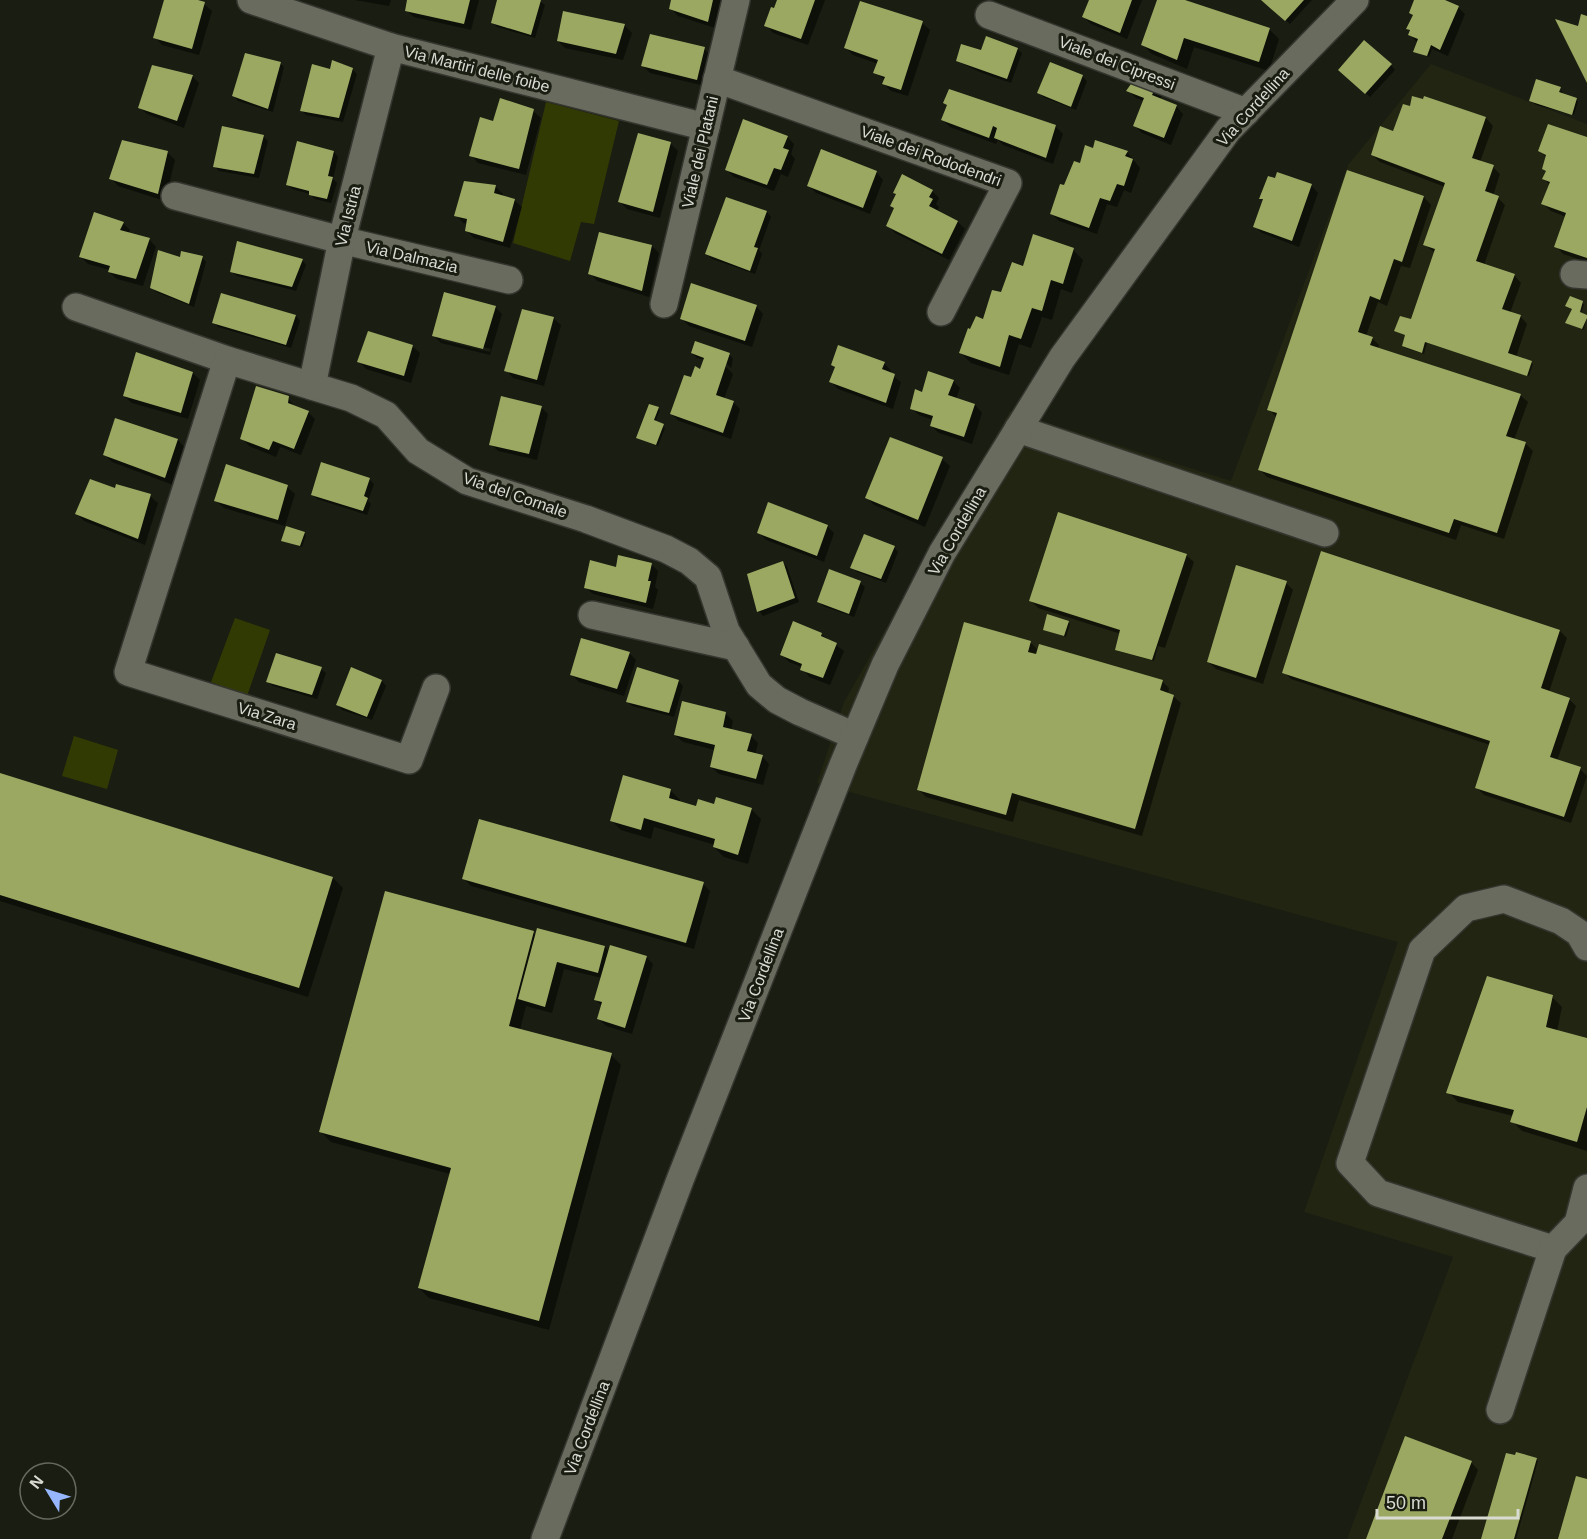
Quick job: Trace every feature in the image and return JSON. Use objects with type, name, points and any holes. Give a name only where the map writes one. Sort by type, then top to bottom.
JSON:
[{"type":"street","name":"Via Martiri delle foibe","points":[[251,0],[391,47],[706,127]]},
{"type":"street","name":"Viale dei Platani","points":[[664,304],[736,0]]},
{"type":"street","name":"Via Cordellina","points":[[545,1539],[684,1169],[855,736],[885,665],[942,553],[1062,358],[1228,130],[1354,0]]},
{"type":"street","name":"Viale dei Cipressi","points":[[988,15],[1246,112]]},
{"type":"street","name":"Via Istria","points":[[312,386],[341,240],[391,47]]},
{"type":"street","name":"Viale dei Rododendri","points":[[717,79],[1008,183],[940,312]]},
{"type":"street","name":"Via Dalmazia","points":[[175,196],[341,240],[509,280]]},
{"type":"street","name":"Via del Cornale","points":[[76,307],[227,360],[351,398],[386,415],[418,451],[467,481],[596,523],[666,549],[689,561],[708,577],[726,631],[759,685],[777,700],[855,736]]},
{"type":"street","name":"Via Zara","points":[[227,360],[128,672],[409,760],[436,688]]},
{"type":"street","points":[[1018,429],[1325,533]]},
{"type":"street","points":[[592,615],[736,647]]},
{"type":"street","points":[[1553,1249],[1378,1194],[1350,1163],[1422,950],[1466,908],[1504,899],[1561,921],[1579,933],[1587,948]]},
{"type":"street","points":[[1500,1410],[1553,1249],[1578,1223],[1587,1188]]},
{"type":"shaded area","points":[[1431,64],[1587,124],[1587,1539],[1347,1539],[1453,1257],[1304,1212],[1398,942],[817,783],[844,702],[1010,411],[1231,481],[1348,165]]},
{"type":"green space","points":[[546,102],[619,121],[594,224],[581,222],[570,261],[513,243]]},
{"type":"green space","points":[[235,618],[270,630],[247,696],[211,682]]},
{"type":"green space","points":[[74,736],[118,750],[107,789],[62,776]]},
{"type":"building","points":[[164,0],[205,2],[192,49],[153,38]]},
{"type":"building","points":[[407,0],[470,0],[464,24],[405,11]]},
{"type":"building","points":[[497,0],[541,0],[531,35],[491,23]]},
{"type":"building","points":[[671,0],[713,0],[708,22],[669,9]]},
{"type":"building","points":[[777,0],[815,0],[801,39],[764,26],[771,7],[774,8]]},
{"type":"building","points":[[1089,0],[1132,0],[1120,33],[1082,17]]},
{"type":"building","points":[[1157,0],[1185,0],[1270,28],[1259,62],[1184,38],[1177,60],[1141,45]]},
{"type":"building","points":[[1261,0],[1304,0],[1285,21]]},
{"type":"building","points":[[1414,0],[1445,0],[1459,6],[1440,50],[1431,45],[1427,56],[1413,52],[1418,39],[1408,35],[1410,30],[1406,29],[1413,15],[1409,13]]},
{"type":"building","points":[[860,1],[923,21],[901,90],[882,84],[885,77],[873,73],[878,60],[844,48]]},
{"type":"building","points":[[563,11],[625,24],[616,54],[557,41]]},
{"type":"building","points":[[1581,14],[1587,16],[1587,83],[1555,19],[1578,26]]},
{"type":"building","points":[[650,34],[705,47],[697,80],[641,66]]},
{"type":"building","points":[[986,36],[1018,48],[1007,79],[956,61],[961,44],[981,50]]},
{"type":"building","points":[[1364,40],[1392,64],[1365,94],[1338,70]]},
{"type":"building","points":[[245,53],[281,62],[268,109],[232,96]]},
{"type":"building","points":[[332,60],[353,68],[339,118],[300,111],[312,64],[330,69]]},
{"type":"building","points":[[1050,62],[1083,75],[1071,107],[1037,93]]},
{"type":"building","points":[[152,65],[193,75],[177,121],[138,108]]},
{"type":"building","points":[[1138,74],[1158,82],[1152,95],[1177,105],[1164,138],[1133,126],[1144,98],[1126,91]]},
{"type":"building","points":[[1536,79],[1561,87],[1559,92],[1577,98],[1572,115],[1529,101]]},
{"type":"building","points":[[949,89],[1056,125],[1046,158],[994,138],[997,128],[993,126],[989,138],[941,120],[947,105],[943,103]]},
{"type":"building","points":[[1412,96],[1423,99],[1424,96],[1486,117],[1472,158],[1494,165],[1485,191],[1499,196],[1476,261],[1515,274],[1502,309],[1521,315],[1508,353],[1532,361],[1527,376],[1425,342],[1422,353],[1402,346],[1405,335],[1394,331],[1400,316],[1411,319],[1435,249],[1423,245],[1445,183],[1371,155],[1380,126],[1393,131],[1403,104],[1410,106]]},
{"type":"building","points":[[500,98],[534,109],[519,169],[469,156],[480,117],[493,121]]},
{"type":"building","points":[[743,119],[788,136],[783,148],[789,150],[781,170],[774,168],[767,185],[725,170]]},
{"type":"building","points":[[1548,124],[1587,137],[1587,258],[1554,247],[1566,213],[1541,204],[1550,182],[1542,179],[1546,171],[1542,169],[1546,155],[1538,151]]},
{"type":"building","points":[[222,126],[264,135],[254,174],[213,167]]},
{"type":"building","points":[[638,133],[671,142],[653,212],[618,202]]},
{"type":"building","points":[[122,140],[168,151],[158,194],[109,179]]},
{"type":"building","points":[[1095,140],[1128,151],[1125,156],[1133,159],[1124,186],[1117,184],[1110,201],[1100,198],[1089,228],[1050,214],[1060,184],[1064,185],[1074,161],[1080,163],[1085,145],[1093,148]]},
{"type":"building","points":[[297,141],[334,151],[328,176],[333,177],[327,199],[309,195],[309,191],[286,185]]},
{"type":"building","points":[[821,149],[877,171],[863,208],[807,186]]},
{"type":"building","points":[[1347,170],[1424,196],[1402,262],[1394,259],[1380,300],[1370,296],[1358,332],[1373,337],[1370,345],[1521,394],[1506,436],[1526,442],[1497,533],[1454,519],[1449,533],[1258,470],[1277,413],[1267,410]]},
{"type":"building","points":[[1277,172],[1312,184],[1292,241],[1253,227],[1263,199],[1259,199],[1268,176],[1275,178]]},
{"type":"building","points":[[902,174],[933,190],[929,197],[933,199],[929,206],[958,221],[942,254],[886,226],[894,208],[890,206],[896,194],[893,193]]},
{"type":"building","points":[[464,181],[496,185],[494,193],[515,199],[503,242],[465,231],[467,219],[454,216]]},
{"type":"building","points":[[726,197],[767,211],[754,247],[758,248],[750,271],[705,254]]},
{"type":"building","points":[[94,212],[124,222],[120,230],[150,238],[136,279],[108,272],[110,266],[79,257]]},
{"type":"building","points":[[599,232],[652,245],[642,291],[588,274]]},
{"type":"building","points":[[1033,234],[1074,248],[1063,284],[1051,280],[1042,311],[1032,308],[1021,339],[1009,335],[1000,367],[959,353],[968,328],[970,329],[976,316],[983,319],[992,290],[1001,292],[1012,262],[1023,266]]},
{"type":"building","points":[[237,241],[303,259],[292,287],[230,272]]},
{"type":"building","points":[[158,250],[180,257],[181,251],[203,256],[189,304],[150,288]]},
{"type":"building","points":[[691,283],[757,305],[745,341],[680,319]]},
{"type":"building","points":[[444,292],[496,306],[483,349],[432,336]]},
{"type":"building","points":[[221,293],[296,315],[286,345],[212,323]]},
{"type":"building","points":[[1570,296],[1583,301],[1580,312],[1587,315],[1587,318],[1582,329],[1565,323],[1572,309],[1565,306]]},
{"type":"building","points":[[522,309],[554,317],[537,380],[504,371]]},
{"type":"building","points":[[368,331],[413,345],[404,376],[357,362]]},
{"type":"building","points":[[695,341],[730,353],[716,395],[734,401],[723,433],[670,414],[684,375],[691,377],[695,366],[700,369],[704,358],[691,353]]},
{"type":"building","points":[[838,345],[885,362],[882,369],[895,374],[886,403],[829,382],[835,367],[831,365]]},
{"type":"building","points":[[136,352],[193,372],[181,413],[123,396]]},
{"type":"building","points":[[928,371],[954,380],[948,395],[975,404],[964,437],[930,426],[933,416],[910,409],[915,389],[922,392]]},
{"type":"building","points":[[256,386],[289,396],[288,403],[309,411],[294,449],[273,441],[269,450],[240,439]]},
{"type":"building","points":[[501,396],[542,406],[529,454],[489,445]]},
{"type":"building","points":[[649,404],[659,407],[654,420],[664,424],[656,445],[636,438]]},
{"type":"building","points":[[115,418],[178,439],[165,478],[103,455]]},
{"type":"building","points":[[890,437],[943,457],[918,520],[865,498]]},
{"type":"building","points":[[321,462],[370,478],[364,496],[368,498],[363,511],[311,495]]},
{"type":"building","points":[[226,464],[288,485],[278,520],[214,501]]},
{"type":"building","points":[[90,479],[115,488],[116,484],[151,494],[138,539],[75,514]]},
{"type":"building","points":[[768,502],[828,525],[817,556],[757,533]]},
{"type":"building","points":[[1058,512],[1187,554],[1152,660],[1115,650],[1120,630],[1029,601]]},
{"type":"building","points":[[286,526],[305,532],[300,546],[281,541]]},
{"type":"building","points":[[864,534],[895,546],[881,579],[850,568]]},
{"type":"building","points":[[1321,551],[1560,630],[1541,688],[1570,698],[1550,757],[1581,767],[1564,817],[1475,788],[1490,741],[1282,673]]},
{"type":"building","points":[[618,555],[652,563],[646,603],[584,588],[590,560],[616,567]]},
{"type":"building","points":[[783,561],[795,598],[757,612],[747,574]]},
{"type":"building","points":[[1236,565],[1287,581],[1256,678],[1207,662]]},
{"type":"building","points":[[829,569],[861,581],[849,614],[817,602]]},
{"type":"building","points":[[1047,614],[1069,621],[1064,636],[1043,630]]},
{"type":"building","points":[[793,621],[822,633],[821,636],[837,643],[823,678],[800,670],[802,664],[780,655]]},
{"type":"building","points":[[964,622],[1031,641],[1028,652],[1036,654],[1039,644],[1163,680],[1160,690],[1174,695],[1135,829],[1012,793],[1006,815],[917,790]]},
{"type":"building","points":[[581,638],[630,652],[617,689],[570,675]]},
{"type":"building","points":[[276,653],[322,667],[312,695],[266,682]]},
{"type":"building","points":[[351,667],[382,680],[367,717],[336,705]]},
{"type":"building","points":[[637,667],[679,680],[669,713],[626,702]]},
{"type":"building","points":[[682,701],[726,712],[723,727],[752,734],[747,751],[763,755],[756,779],[710,767],[715,745],[674,735]]},
{"type":"building","points":[[0,773],[333,877],[299,988],[0,895]]},
{"type":"building","points":[[623,775],[671,789],[669,798],[696,806],[698,799],[714,804],[716,797],[752,808],[738,855],[713,847],[715,839],[644,818],[641,830],[610,821]]},
{"type":"building","points":[[479,819],[704,882],[686,943],[462,879]]},
{"type":"building","points":[[385,891],[534,931],[509,1026],[612,1053],[539,1321],[418,1288],[451,1168],[319,1132]]},
{"type":"building","points":[[537,928],[605,946],[598,973],[557,962],[545,1007],[518,999]]},
{"type":"building","points":[[610,945],[647,956],[625,1028],[597,1019],[602,1002],[594,1000]]},
{"type":"building","points":[[1487,976],[1553,995],[1546,1027],[1587,1038],[1587,1107],[1577,1142],[1510,1122],[1514,1110],[1446,1093]]},
{"type":"building","points":[[1405,1436],[1472,1461],[1442,1539],[1366,1539]]},
{"type":"building","points":[[1516,1452],[1537,1458],[1514,1539],[1481,1539],[1506,1453],[1515,1455]]},
{"type":"building","points":[[1576,1476],[1587,1479],[1587,1539],[1558,1539]]}]
